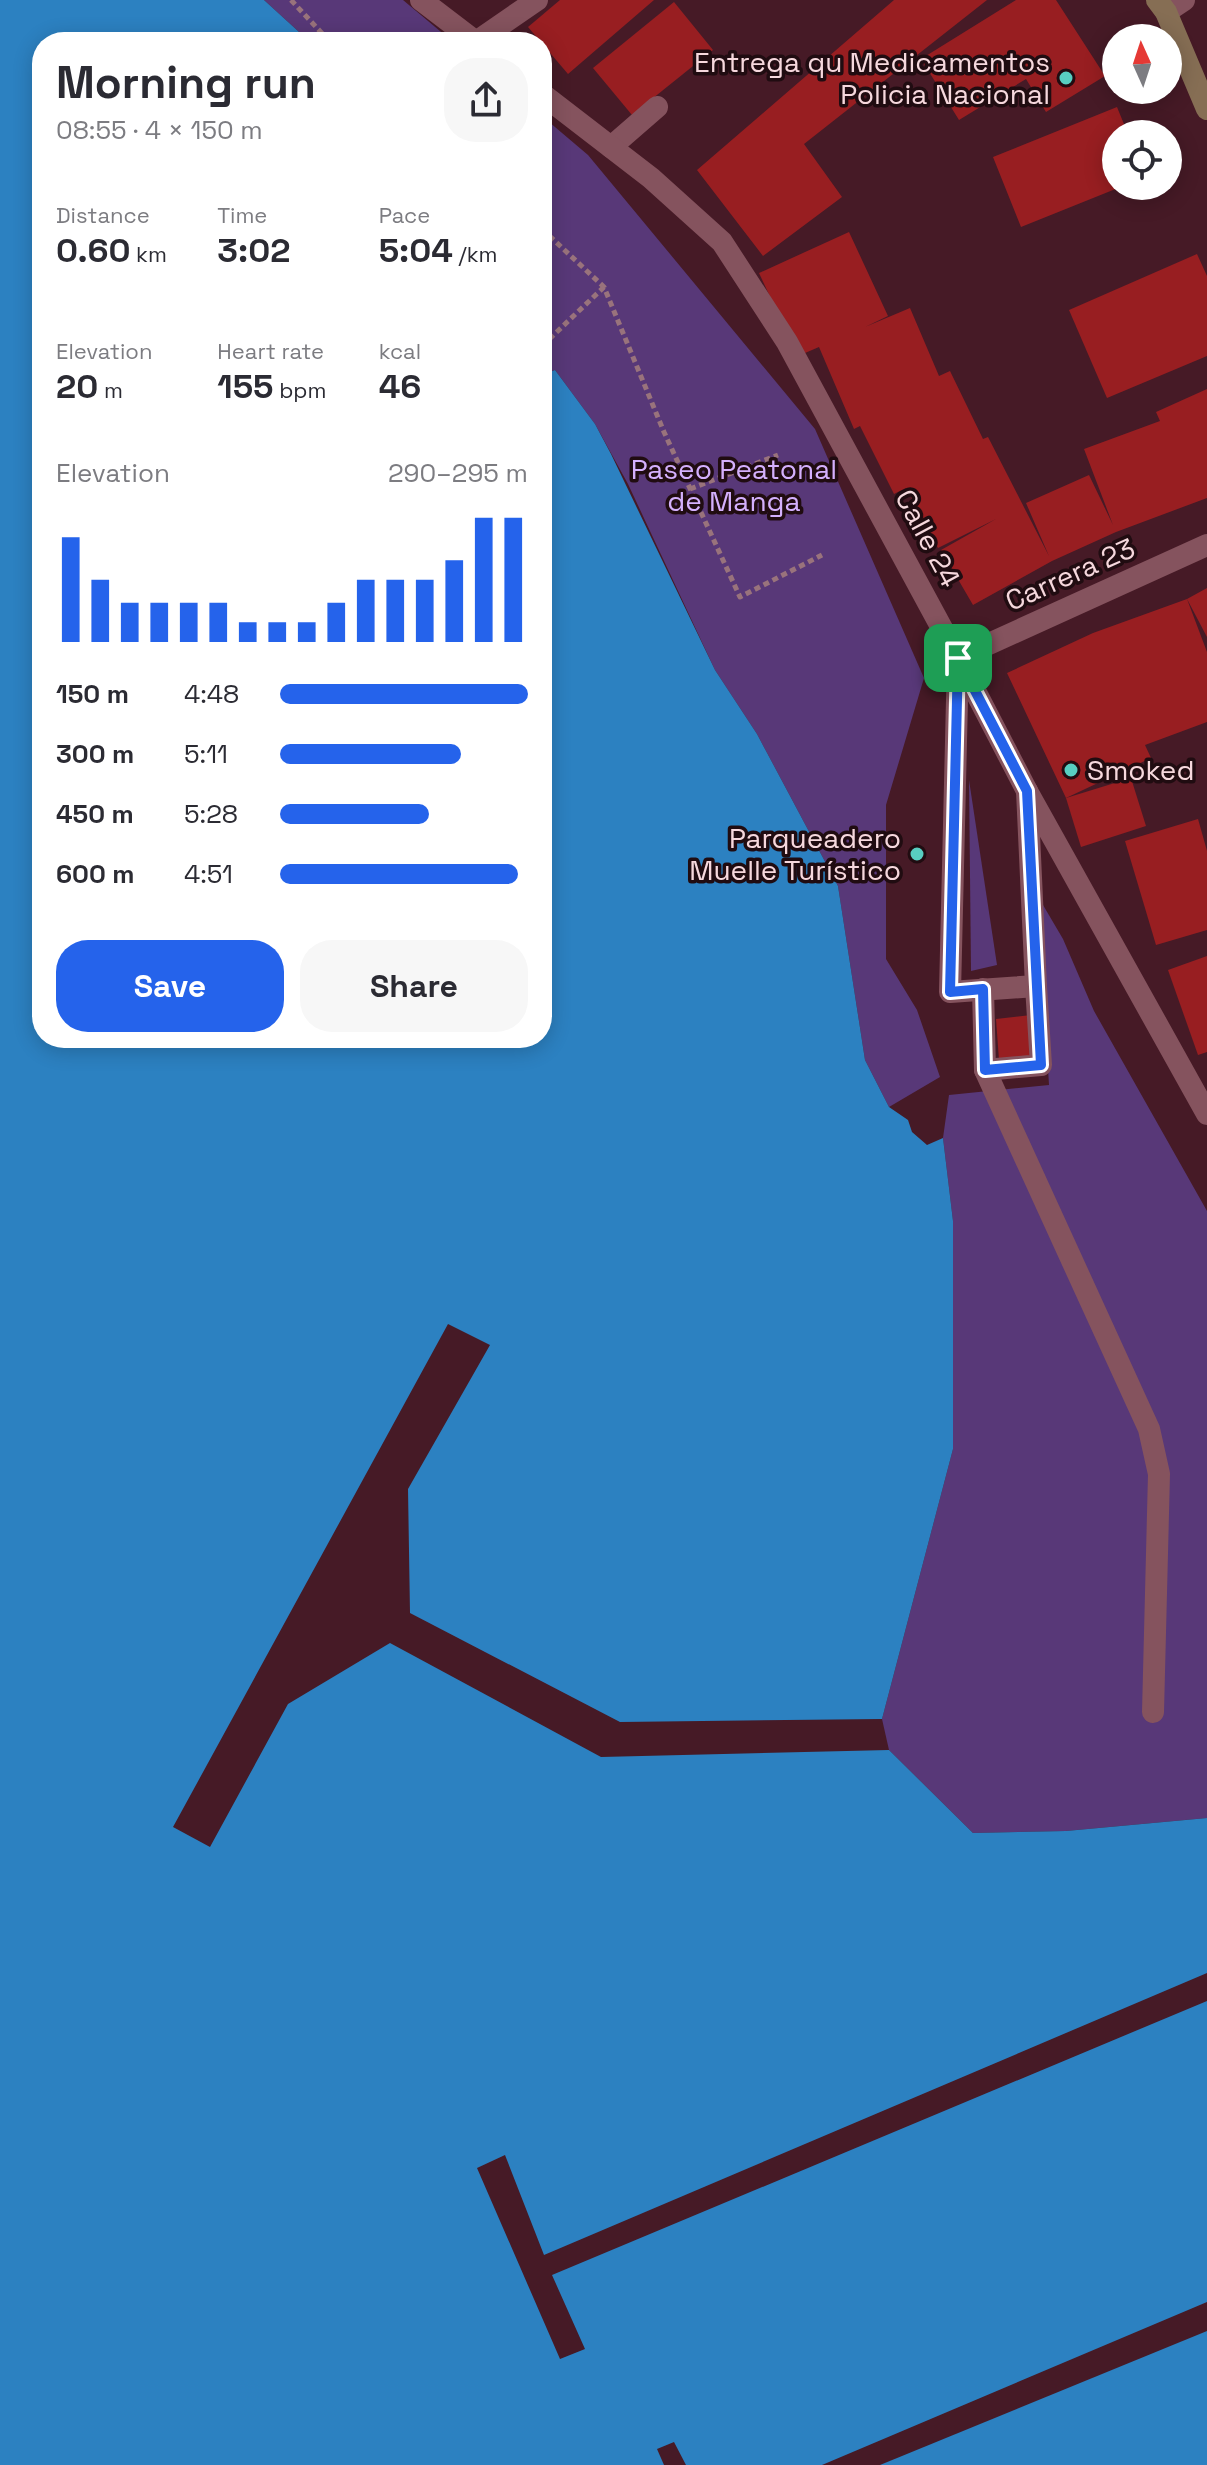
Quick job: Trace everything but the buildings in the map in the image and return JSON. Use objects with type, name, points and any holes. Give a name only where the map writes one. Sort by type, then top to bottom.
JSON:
[{"type":"main road","points":[[1169,4],[1207,109]]},
{"type":"street","points":[[421,0],[463,32]]},
{"type":"street","points":[[491,32],[537,0]]},
{"type":"street","name":"Calle 24","points":[[552,102],[651,178],[722,242],[787,342],[1027,791],[1207,1114]]},
{"type":"street","points":[[611,147],[657,107]]},
{"type":"street","name":"Carrera 23","points":[[958,658],[1207,545]]},
{"type":"street","points":[[958,658],[950,992],[1036,986]]},
{"type":"street","points":[[985,1070],[1041,1065],[1027,791]]},
{"type":"street","points":[[983,989],[985,1070],[1149,1429],[1159,1474],[1153,1712]]},
{"type":"path","points":[[291,0],[321,32]]},
{"type":"path","points":[[552,240],[604,287],[740,597],[822,555]]},
{"type":"path","points":[[552,336],[604,287]]},
{"type":"path","points":[[690,489],[778,455]]},
{"type":"green space","points":[[264,0],[403,0],[441,32],[299,32]]},
{"type":"green space","name":"Paseo Peatonal de Manga","points":[[552,124],[588,155],[815,429],[924,678],[886,805],[886,959],[917,1010],[940,1077],[889,1107],[865,1060],[838,886],[757,734],[715,670],[628,484],[595,424],[555,370],[552,371]]},
{"type":"green space","points":[[969,780],[997,965],[971,971]]},
{"type":"green space","points":[[1043,905],[1063,939],[1094,1011],[1207,1211],[1207,1818],[1066,1831],[973,1833],[889,1750],[882,1719],[953,1449],[953,1221],[943,1138],[949,1095],[1049,1085]]},
{"type":"water","points":[[0,0],[264,0],[299,32],[32,32],[32,1048],[552,1048],[552,371],[555,370],[595,424],[715,670],[757,734],[838,886],[865,1060],[889,1107],[908,1120],[912,1132],[927,1145],[943,1138],[953,1221],[953,1449],[882,1719],[620,1722],[410,1613],[408,1489],[490,1345],[448,1324],[173,1827],[210,1847],[288,1704],[390,1643],[601,1757],[889,1750],[973,1833],[1066,1831],[1207,1818],[1207,1973],[544,2255],[505,2155],[477,2168],[560,2359],[585,2349],[552,2275],[1207,2001],[1207,2302],[822,2465],[686,2465],[674,2442],[657,2449],[664,2465],[0,2465]]},
{"type":"water","points":[[1207,2331],[1207,2465],[880,2465]]},
{"type":"place","name":"Entrega qu Medicamentos Policia Nacional","points":[[1066,78]]},
{"type":"place","name":"Smoked","points":[[1071,770]]},
{"type":"place","name":"Parqueadero Muelle Turístico","points":[[917,854]]},
{"type":"route","points":[[958,658],[1027,791],[1041,1065],[985,1070],[983,989],[950,992],[958,658]]}]
